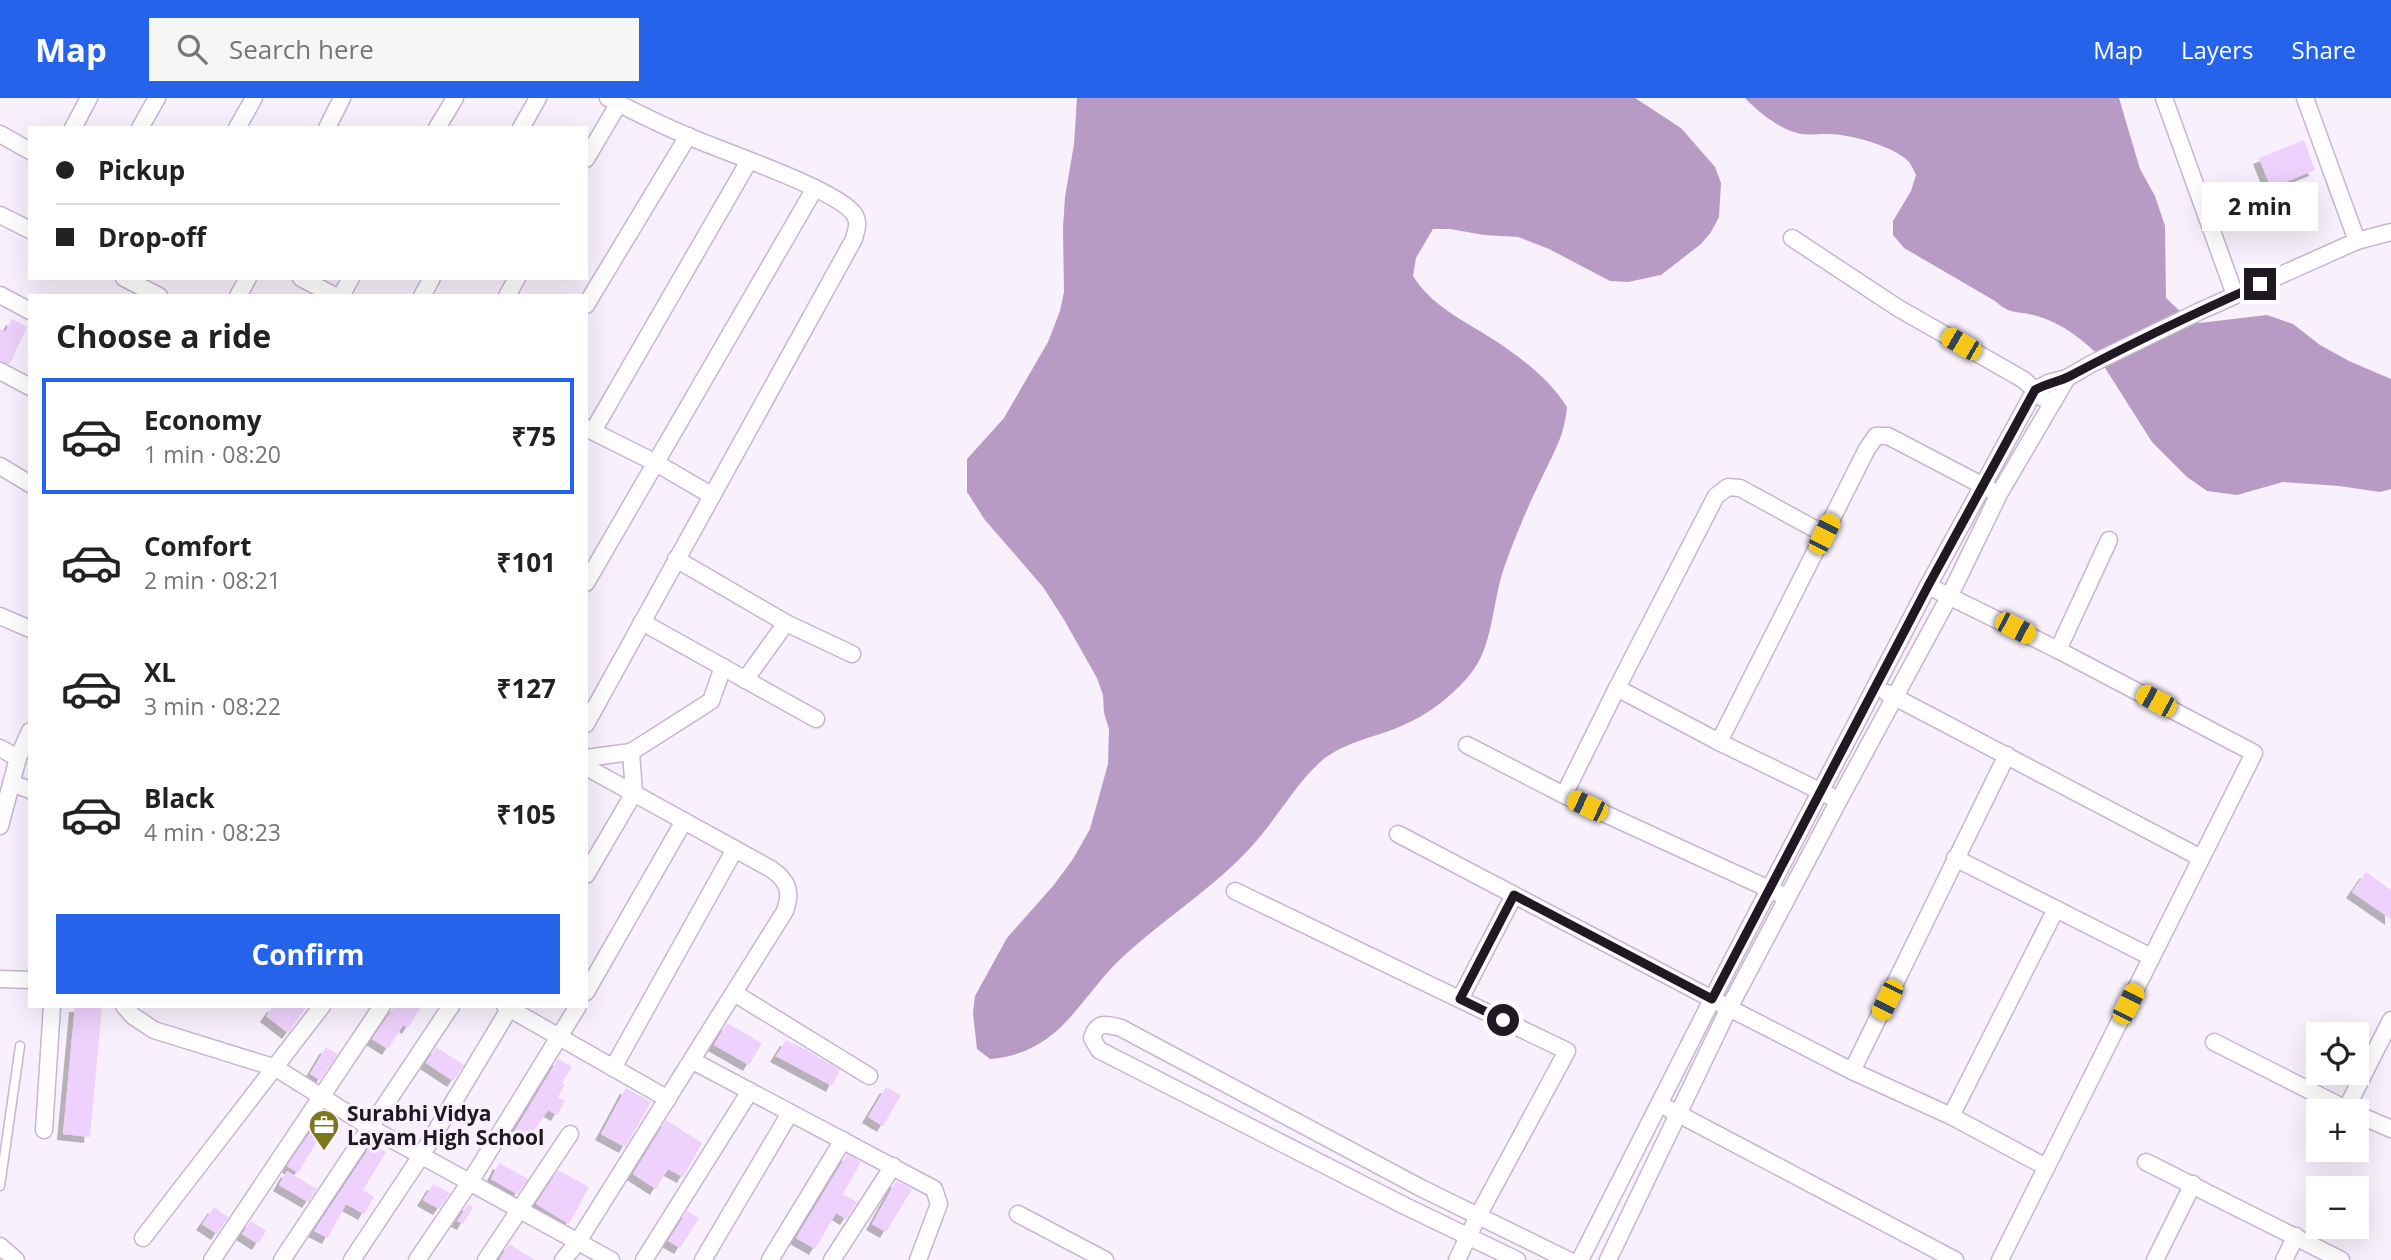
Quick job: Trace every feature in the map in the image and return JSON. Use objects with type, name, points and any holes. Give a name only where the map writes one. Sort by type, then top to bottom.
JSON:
[{"type":"street","points":[[141,126],[157,98]]},
{"type":"street","points":[[238,126],[254,98]]},
{"type":"street","points":[[328,126],[342,98]]},
{"type":"street","points":[[439,126],[454,98]]},
{"type":"street","points":[[522,126],[538,98]]},
{"type":"street","points":[[2164,98],[2235,295]]},
{"type":"street","points":[[2305,98],[2357,241]]},
{"type":"street","points":[[74,126],[86,99]]},
{"type":"street","points":[[588,155],[614,101],[688,136],[815,188],[849,208],[856,216],[858,225],[853,239],[588,720]]},
{"type":"street","points":[[0,134],[28,150]]},
{"type":"street","points":[[588,302],[688,136]]},
{"type":"street","points":[[711,495],[656,463],[589,430],[749,161]]},
{"type":"street","points":[[588,580],[815,188]]},
{"type":"street","points":[[0,215],[28,229]]},
{"type":"street","points":[[1580,1260],[1712,999],[1928,586],[2035,390],[2067,378],[2235,295],[2357,241],[2391,232]]},
{"type":"street","points":[[1792,238],[1898,308],[2024,380],[2050,404]]},
{"type":"street","points":[[128,280],[155,294]]},
{"type":"street","points":[[305,280],[331,294]]},
{"type":"street","points":[[0,295],[28,310]]},
{"type":"street","points":[[0,371],[28,386]]},
{"type":"street","points":[[1608,1260],[1729,1008],[1896,698],[1999,494],[2067,378]]},
{"type":"street","points":[[1719,742],[1876,436],[1888,436],[1999,494]]},
{"type":"street","points":[[1,468],[28,483]]},
{"type":"street","points":[[1564,795],[1716,496],[1728,487],[1740,488],[1824,534]]},
{"type":"street","points":[[2058,650],[2109,540]]},
{"type":"street","points":[[676,559],[786,623],[852,654]]},
{"type":"street","points":[[1928,586],[2058,650],[2254,753],[2000,1260]]},
{"type":"street","points":[[0,616],[28,628]]},
{"type":"street","points":[[642,622],[816,719]]},
{"type":"street","points":[[746,680],[786,623]]},
{"type":"street","points":[[588,758],[631,752],[711,701],[723,667]]},
{"type":"street","points":[[1617,688],[1719,742],[1839,800]]},
{"type":"street","points":[[1876,688],[2202,858]]},
{"type":"street","points":[[0,822],[18,758],[28,736]]},
{"type":"street","points":[[1467,745],[1564,795],[1788,898]]},
{"type":"street","points":[[0,748],[18,758]]},
{"type":"street","points":[[588,872],[634,793],[631,752]]},
{"type":"street","points":[[1852,1071],[2007,755]]},
{"type":"street","points":[[563,1260],[577,1243],[693,1060],[785,911],[790,898],[788,886],[782,877],[588,768]]},
{"type":"street","points":[[11,783],[28,789]]},
{"type":"street","points":[[588,989],[684,821]]},
{"type":"street","points":[[1398,834],[1729,1008],[1852,1071],[1951,1116],[2046,1167]]},
{"type":"street","points":[[613,1068],[735,849]]},
{"type":"street","points":[[1955,858],[2151,957]]},
{"type":"street","points":[[1235,891],[1567,1051],[1457,1260]]},
{"type":"street","points":[[1460,999],[1514,895]]},
{"type":"street","points":[[1951,1116],[2056,909]]},
{"type":"street","points":[[0,979],[28,980]]},
{"type":"street","points":[[734,993],[869,1076]]},
{"type":"street","points":[[44,1130],[52,1008]]},
{"type":"street","points":[[126,1008],[154,1030],[276,1068],[371,1128],[611,1260]]},
{"type":"street","points":[[144,1238],[321,1008]]},
{"type":"street","points":[[212,1260],[381,1008]]},
{"type":"street","points":[[282,1260],[450,1008]]},
{"type":"street","points":[[352,1260],[421,1156],[507,1008]]},
{"type":"street","points":[[510,1008],[668,1099]]},
{"type":"street","points":[[417,1260],[470,1182],[577,1008]]},
{"type":"street","points":[[2357,1099],[2391,1020]]},
{"type":"street","points":[[1517,1260],[1099,1051],[1092,1038],[1095,1029],[1106,1024],[1121,1028],[1421,1188],[1568,1260]]},
{"type":"street","points":[[2214,1042],[2326,1099]]},
{"type":"street","points":[[693,1060],[934,1189],[939,1204],[918,1260]]},
{"type":"street","points":[[644,1260],[750,1091]]},
{"type":"street","points":[[1659,1105],[1955,1260]]},
{"type":"street","points":[[703,1260],[790,1113]]},
{"type":"street","points":[[2369,1120],[2391,1129]]},
{"type":"street","points":[[486,1260],[570,1134]]},
{"type":"street","points":[[770,1260],[843,1140]]},
{"type":"street","points":[[2146,1162],[2341,1260]]},
{"type":"street","points":[[832,1260],[893,1166]]},
{"type":"street","points":[[2155,1260],[2193,1184]]},
{"type":"street","points":[[1018,1214],[1105,1260]]},
{"type":"street","points":[[2284,1260],[2296,1236]]},
{"type":"street","points":[[0,1246],[16,1260]]},
{"type":"lane","points":[[0,1186],[20,1046]]},
{"type":"shaded area","points":[[1077,98],[1635,98],[1681,128],[1715,167],[1721,183],[1719,217],[1701,244],[1661,275],[1628,282],[1610,281],[1549,249],[1518,237],[1433,229],[1416,258],[1413,276],[1422,288],[1443,308],[1531,367],[1567,407],[1559,440],[1504,568],[1489,634],[1480,658],[1459,687],[1431,710],[1389,731],[1346,746],[1318,764],[1238,861],[1127,953],[1053,1034],[1036,1046],[990,1059],[977,1049],[973,1013],[975,996],[1007,938],[1073,859],[1090,829],[1108,764],[1109,729],[1097,678],[1043,587],[985,520],[967,492],[967,459],[1004,418],[1048,342],[1060,311],[1064,292],[1065,197],[1074,144]]},
{"type":"shaded area","points":[[1745,98],[2119,98],[2140,169],[2155,196],[2165,226],[2166,298],[2184,315],[2199,323],[2267,315],[2293,324],[2320,345],[2391,379],[2391,489],[2380,492],[2283,482],[2237,495],[2207,491],[2187,477],[2152,442],[2095,352],[2082,340],[2045,319],[2006,309],[1904,248],[1893,235],[1893,221],[1911,191],[1916,175],[1901,155],[1857,138],[1835,134],[1802,134],[1788,130],[1768,118]]},
{"type":"building","points":[[2304,140],[2315,170],[2271,188],[2259,158]]},
{"type":"building","points":[[12,319],[27,327],[10,364],[0,361],[0,329],[5,332]]},
{"type":"building","points":[[2366,872],[2391,890],[2391,919],[2352,892]]},
{"type":"building","points":[[75,1008],[102,1008],[90,1137],[63,1134]]},
{"type":"building","points":[[272,1008],[306,1008],[288,1033],[266,1016]]},
{"type":"building","points":[[394,1008],[420,1008],[408,1028],[403,1025],[388,1049],[372,1039]]},
{"type":"building","points":[[727,1023],[762,1043],[749,1065],[714,1045]]},
{"type":"building","points":[[786,1040],[840,1070],[832,1086],[776,1056]]},
{"type":"building","points":[[326,1047],[338,1054],[320,1080],[310,1074]]},
{"type":"building","points":[[436,1047],[464,1065],[453,1081],[426,1063]]},
{"type":"building","points":[[558,1059],[572,1067],[562,1083],[565,1085],[558,1097],[565,1101],[557,1115],[548,1110],[526,1143],[512,1135]]},
{"type":"building","points":[[886,1087],[901,1095],[883,1126],[868,1117]]},
{"type":"building","points":[[626,1088],[651,1102],[625,1147],[601,1134]]},
{"type":"building","points":[[322,1115],[330,1120],[298,1173],[287,1166]]},
{"type":"building","points":[[666,1120],[702,1143],[683,1177],[668,1169],[656,1189],[633,1174]]},
{"type":"building","points":[[372,1144],[386,1152],[363,1190],[374,1197],[364,1214],[346,1204],[328,1238],[314,1231]]},
{"type":"building","points":[[847,1154],[861,1162],[843,1194],[857,1202],[846,1219],[836,1213],[815,1249],[796,1238]]},
{"type":"building","points":[[499,1163],[528,1179],[517,1194],[491,1179]]},
{"type":"building","points":[[558,1170],[589,1187],[569,1224],[536,1204]]},
{"type":"building","points":[[287,1171],[317,1189],[308,1202],[279,1185]]},
{"type":"building","points":[[896,1181],[912,1189],[886,1232],[872,1224]]},
{"type":"building","points":[[433,1184],[450,1193],[439,1209],[423,1200]]},
{"type":"building","points":[[468,1204],[473,1207],[463,1224],[457,1221]]},
{"type":"building","points":[[214,1207],[228,1217],[217,1234],[202,1224]]},
{"type":"building","points":[[687,1211],[699,1218],[680,1248],[668,1241]]},
{"type":"building","points":[[251,1221],[266,1231],[258,1244],[242,1234]]},
{"type":"building","points":[[509,1244],[511,1245],[535,1260],[499,1260]]},
{"type":"place","name":"Surabhi Vidya Layam High School","points":[[324,1152]]},
{"type":"route","points":[[1503,1020],[1460,999],[1514,895],[1712,999],[1928,586],[2035,390],[2067,378],[2260,284]]}]
